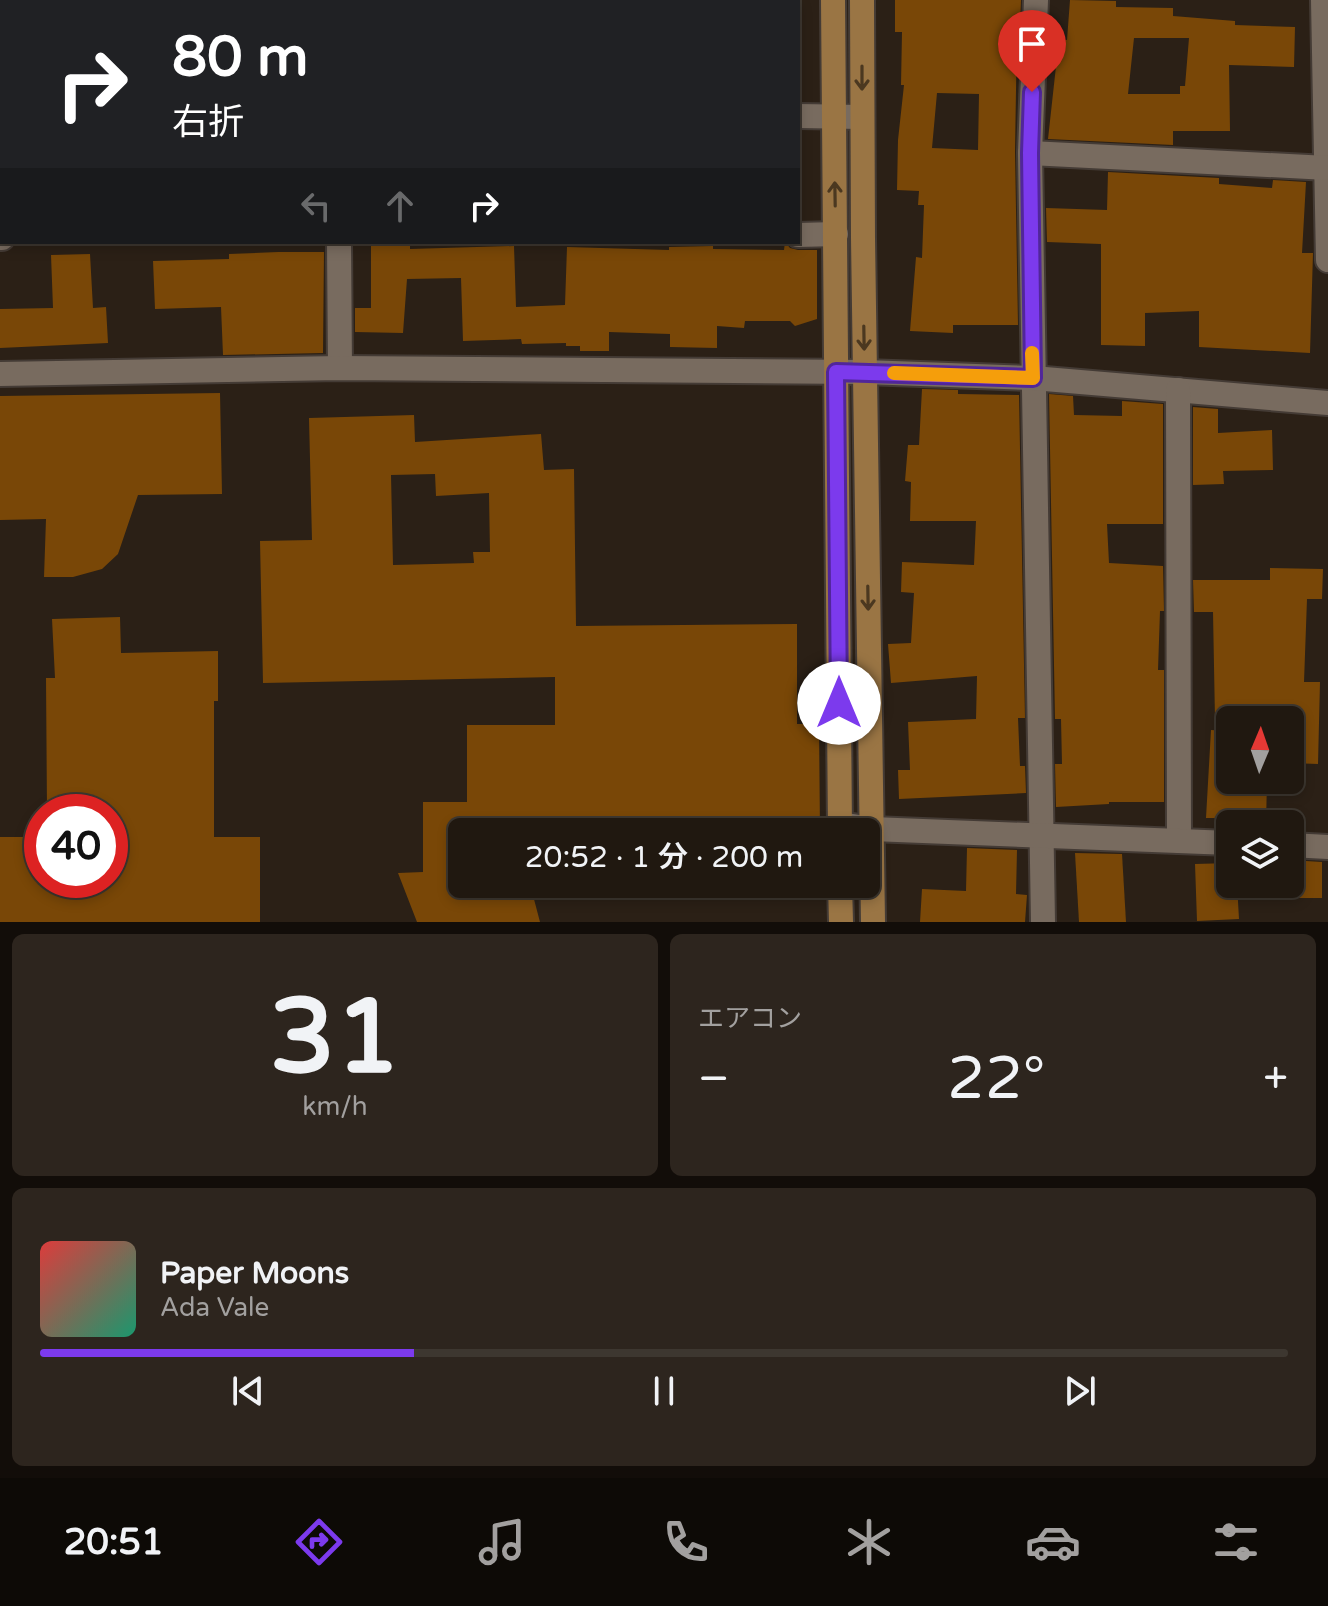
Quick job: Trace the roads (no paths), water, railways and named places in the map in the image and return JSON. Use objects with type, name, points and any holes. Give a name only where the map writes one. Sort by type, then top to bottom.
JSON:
[{"type":"street","points":[[833,0],[840,818]]},
{"type":"street","points":[[862,0],[872,818]]},
{"type":"street","points":[[1036,0],[1030,153],[1043,922]]},
{"type":"street","points":[[1323,0],[1328,260]]},
{"type":"street","points":[[800,116],[862,117]]},
{"type":"street","points":[[1030,153],[1327,168]]},
{"type":"street","points":[[800,235],[836,234]]},
{"type":"street","points":[[339,244],[340,368]]},
{"type":"street","points":[[0,374],[340,368],[865,372],[1033,378],[1328,403]]},
{"type":"street","points":[[1178,390],[1179,841]]},
{"type":"street","points":[[880,829],[1216,842]]},
{"type":"street","points":[[1304,846],[1328,847]]},
{"type":"street","points":[[840,898],[841,922]]},
{"type":"street","points":[[873,898],[873,922]]}]
